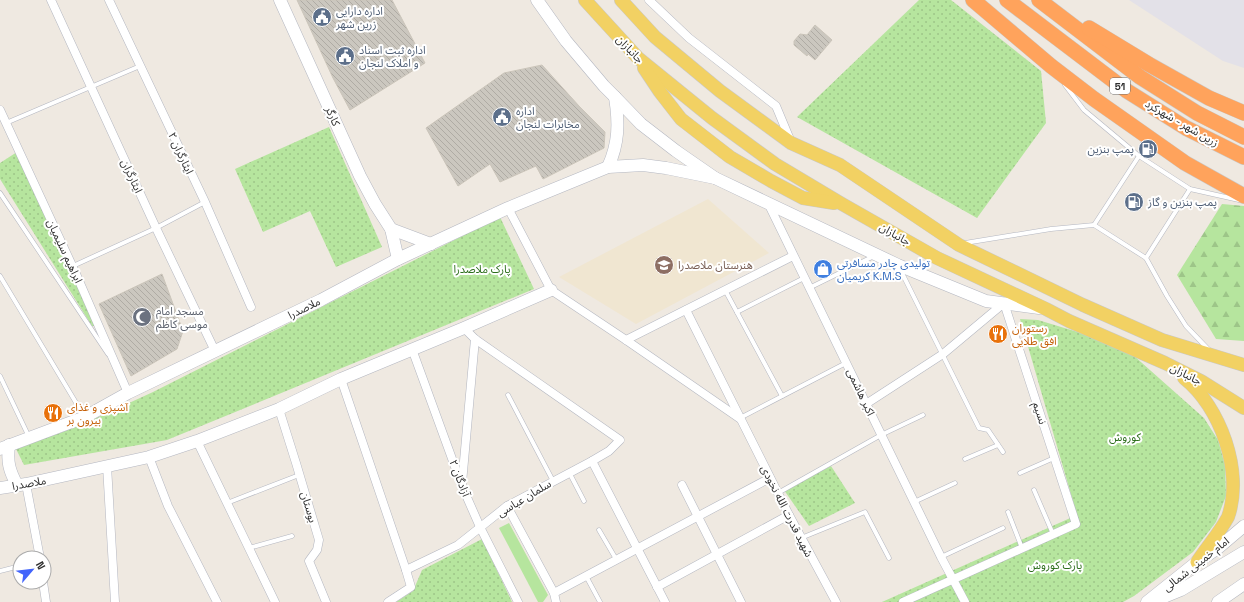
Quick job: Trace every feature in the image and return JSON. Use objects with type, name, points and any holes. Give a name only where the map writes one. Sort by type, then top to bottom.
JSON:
[{"type":"highway","points":[[973,0],[1051,66],[1094,99],[1186,163],[1244,196]]},
{"type":"highway","name":"زرین شهر - شهرکرد","points":[[1007,0],[1127,91],[1186,128],[1244,158]]},
{"type":"highway","name":"زرین شهر - شهرکرد","points":[[1039,0],[1140,77],[1197,113],[1244,137]]},
{"type":"highway","points":[[1044,0],[1143,61],[1209,98],[1244,113]]},
{"type":"main road","name":"جانبازان","points":[[585,0],[638,58],[712,118],[775,164],[937,258],[1069,321],[1201,381],[1244,408]]},
{"type":"main road","name":"جانبازان","points":[[621,0],[655,37],[720,91],[791,143],[840,165],[959,245],[1162,340],[1244,365]]},
{"type":"main road","points":[[638,58],[660,92],[681,119],[730,157],[803,198],[842,204]]},
{"type":"main road","points":[[1165,364],[1194,386],[1212,410],[1224,429],[1232,449],[1236,470],[1237,491],[1229,516],[1197,562]]},
{"type":"street","name":"ایثارگران","points":[[51,0],[156,228],[215,351]]},
{"type":"street","name":"ایثارگران ۲","points":[[109,0],[205,202],[251,307]]},
{"type":"street","name":"کارگر","points":[[280,0],[360,176],[375,204],[392,229],[398,258]]},
{"type":"street","points":[[537,0],[566,41],[615,98],[641,124],[715,178],[898,265],[986,301],[1046,309]]},
{"type":"street","points":[[649,0],[688,38],[776,106],[791,143]]},
{"type":"street","points":[[608,167],[617,143],[618,115],[615,98]]},
{"type":"street","name":"ابراهیم سلیمیان","points":[[0,110],[128,392]]},
{"type":"street","name":"ملاصدرا","points":[[5,447],[85,417],[128,392],[321,300],[398,258],[508,208],[608,167],[643,165],[715,178]]},
{"type":"street","name":"اکبر هاشمی","points":[[768,203],[941,557],[965,602]]},
{"type":"street","points":[[508,208],[550,290],[626,340],[740,419]]},
{"type":"street","points":[[392,229],[431,244]]},
{"type":"street","points":[[626,340],[793,256]]},
{"type":"street","name":"ملاصدرا","points":[[0,488],[22,485],[149,457],[197,441],[278,409],[341,379],[464,328],[550,290]]},
{"type":"street","points":[[866,404],[943,354],[1004,303]]},
{"type":"street","name":"نسیم","points":[[1004,303],[1076,524],[1052,534]]},
{"type":"street","name":"شهید قدرت الله نخودی","points":[[686,310],[800,538],[836,602]]},
{"type":"street","points":[[462,486],[476,339],[464,328]]},
{"type":"street","name":"سلمان عباسی","points":[[406,570],[458,545],[507,506],[553,481],[570,474],[608,451],[620,440],[476,339]]},
{"type":"street","name":"آزادگان ۲","points":[[412,349],[462,486],[480,527],[518,602]]},
{"type":"street","points":[[341,379],[406,570],[410,587],[388,602]]},
{"type":"street","name":"بوستان","points":[[278,409],[300,475],[319,540],[317,550],[309,561],[326,602]]},
{"type":"street","points":[[197,441],[275,602]]},
{"type":"street","points":[[5,447],[10,473],[22,485],[38,550]]},
{"type":"street","points":[[149,457],[168,506],[217,602]]},
{"type":"street","points":[[592,461],[665,602]]},
{"type":"street","points":[[107,466],[115,602]]},
{"type":"street","points":[[554,593],[770,478]]},
{"type":"street","points":[[682,485],[739,601]]},
{"type":"street","points":[[507,506],[554,593],[556,602]]},
{"type":"street","points":[[657,588],[789,515]]},
{"type":"street","name":"امام خمینی شمالی","points":[[1147,602],[1197,562],[1218,548],[1244,526]]},
{"type":"street","points":[[903,602],[1052,534]]},
{"type":"street","points":[[1152,602],[1181,590],[1244,552]]},
{"type":"street","points":[[1218,602],[1244,584]]},
{"type":"street","points":[[44,590],[46,602]]},
{"type":"lane","points":[[0,114],[6,123],[140,66]]},
{"type":"lane","points":[[1051,66],[1084,110],[1139,156],[1190,188],[1244,202]]},
{"type":"lane","points":[[1094,225],[1139,156]]},
{"type":"lane","points":[[1146,258],[1190,188]]},
{"type":"lane","points":[[0,193],[120,373]]},
{"type":"lane","points":[[72,266],[156,228],[205,202]]},
{"type":"lane","points":[[959,245],[1051,228],[1094,225],[1146,258],[1186,326],[1213,355]]},
{"type":"lane","points":[[810,288],[877,254]]},
{"type":"lane","points":[[898,265],[979,428],[988,430],[1003,452]]},
{"type":"lane","points":[[0,276],[2,284],[85,417]]},
{"type":"lane","points":[[737,312],[805,278]]},
{"type":"lane","points":[[725,290],[782,396]]},
{"type":"lane","points":[[740,419],[846,362]]},
{"type":"lane","points":[[0,376],[29,437]]},
{"type":"lane","points":[[508,395],[553,481]]},
{"type":"lane","points":[[778,494],[881,435],[923,415]]},
{"type":"lane","points":[[965,459],[998,445]]},
{"type":"lane","points":[[1020,474],[1055,458]]},
{"type":"lane","points":[[570,474],[584,501]]},
{"type":"lane","points":[[227,503],[300,475]]},
{"type":"lane","points":[[914,502],[955,483]]},
{"type":"lane","points":[[1034,490],[1052,534]]},
{"type":"lane","points":[[800,538],[865,512],[889,558]]},
{"type":"lane","points":[[1008,512],[1022,548]]},
{"type":"lane","points":[[941,557],[1003,528]]},
{"type":"lane","points":[[599,530],[616,559]]},
{"type":"lane","points":[[249,548],[292,536]]},
{"type":"lane","points":[[0,571],[12,568]]},
{"type":"lane","points":[[586,576],[600,602]]},
{"type":"shaded area","points":[[1129,0],[1244,0],[1244,68],[1223,61]]},
{"type":"shaded area","name":"هنرستان ملاصدرا","points":[[708,199],[769,253],[636,324],[559,277]]},
{"type":"green space","points":[[919,0],[951,0],[1041,71],[1046,123],[977,218],[797,117]]},
{"type":"green space","points":[[329,127],[382,247],[336,267],[310,211],[263,232],[235,169]]},
{"type":"green space","points":[[17,152],[96,326],[92,326],[0,179],[0,163]]},
{"type":"green space","points":[[1222,204],[1244,206],[1244,341],[1216,339],[1177,275]]},
{"type":"green space","name":"پارک ملاصدرا","points":[[500,217],[534,289],[167,440],[24,465],[16,449],[81,425],[153,392]]},
{"type":"green space","name":"کوروش","points":[[1020,319],[1038,320],[1091,336],[1133,355],[1204,418],[1218,440],[1225,465],[1226,496],[1216,522],[1193,552],[1134,596],[1123,602],[882,602],[1077,515]]},
{"type":"green space","points":[[831,466],[855,503],[809,526],[784,490]]},
{"type":"green space","points":[[509,523],[548,595],[543,602],[538,602],[499,528]]},
{"type":"green space","points":[[482,539],[512,602],[396,602],[413,591],[422,570]]},
{"type":"building","points":[[297,0],[392,0],[425,63],[350,110],[333,78]]},
{"type":"building","points":[[815,25],[832,40],[815,60],[808,54],[807,56],[794,45],[794,41],[800,34],[807,35]]},
{"type":"building","name":"اداره مخابرات لنجان","points":[[542,65],[605,132],[604,148],[543,179],[536,166],[500,182],[490,164],[458,186],[426,128],[504,73]]},
{"type":"building","name":"مسجد امام موسی کاظم","points":[[162,274],[183,331],[177,349],[131,376],[99,304]]},
{"type":"place","name":"اداره دارایی زرین شهر","points":[[322,17]]},
{"type":"place","name":"اداره ثبت اسناد و املاک لنجان","points":[[345,56]]},
{"type":"place","name":"اداره مخابرات لنجان","points":[[502,117]]},
{"type":"place","name":"پمپ بنزین","points":[[1148,149]]},
{"type":"place","name":"پمپ بنزین و گاز","points":[[1134,202]]},
{"type":"place","name":"هنرستان ملاصدرا","points":[[664,265]]},
{"type":"place","name":"تولیدی چادر مسافرتی کریمیان K.M.S","points":[[823,269]]},
{"type":"place","name":"مسجد امام موسی کاظم","points":[[142,317]]},
{"type":"place","name":"رستوران افق طلایی","points":[[998,334]]},
{"type":"place","name":"آشپزی و غذای بیرون بر","points":[[53,413]]},
{"type":"park label","name":"پارک کوروش","points":[[1055,565]]}]
